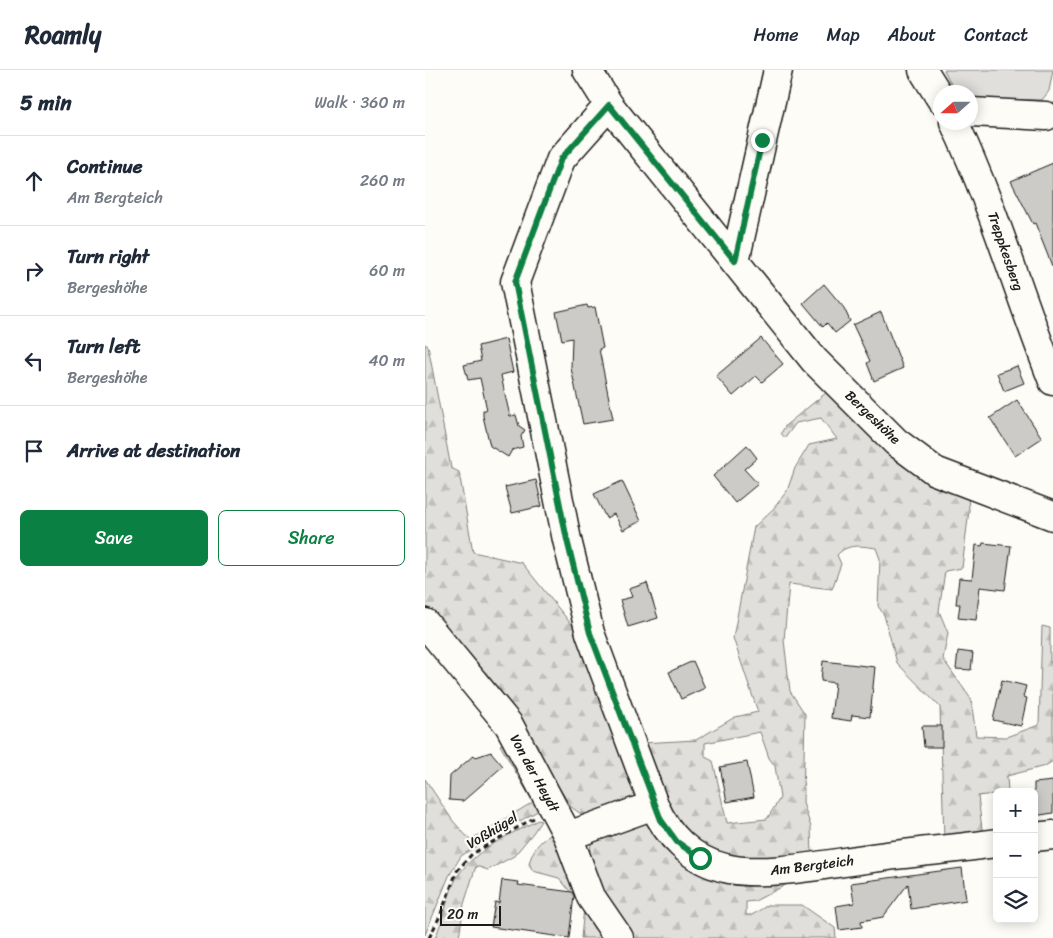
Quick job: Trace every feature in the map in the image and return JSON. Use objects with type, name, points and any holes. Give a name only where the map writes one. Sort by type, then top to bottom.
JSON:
[{"type":"street","name":"Bergeshöhe","points":[[587,70],[609,105],[814,360],[896,442],[935,471],[1053,516]]},
{"type":"street","points":[[735,261],[778,70]]},
{"type":"street","points":[[923,70],[933,86]]},
{"type":"street","name":"Am Bergteich","points":[[609,105],[561,159],[515,282],[567,540],[590,633],[653,805],[677,842],[700,858],[725,868],[770,871],[993,843]]},
{"type":"street","points":[[978,112],[1046,116]]},
{"type":"street","name":"Treppkesberg","points":[[957,130],[982,184],[1009,256],[1029,319],[1053,381]]},
{"type":"street","name":"Von der Heydt","points":[[425,623],[509,725],[569,836],[591,898],[619,938]]},
{"type":"street","points":[[569,836],[653,805]]},
{"type":"street","points":[[1038,837],[1053,835]]},
{"type":"path","name":"Voßhügel","points":[[429,938],[441,916],[457,871],[471,854],[554,807]]},
{"type":"green space","points":[[944,70],[1053,70],[1049,91],[1042,100],[978,99],[978,85],[952,85]]},
{"type":"green space","points":[[425,344],[428,346],[451,468],[459,472],[473,552],[522,563],[584,640],[638,783],[633,798],[597,816],[581,814],[571,807],[545,765],[437,624],[425,604]]},
{"type":"green space","points":[[832,388],[968,496],[969,510],[962,568],[945,571],[939,611],[948,633],[943,659],[971,699],[976,736],[1006,737],[1039,725],[1042,626],[1050,628],[1050,663],[1053,661],[1053,761],[1045,766],[1007,776],[1008,788],[993,788],[993,794],[978,796],[983,837],[944,840],[940,707],[897,663],[884,615],[878,606],[880,559],[876,548],[855,546],[841,551],[837,555],[841,564],[832,589],[789,584],[784,640],[790,691],[805,714],[803,803],[811,827],[812,857],[767,864],[707,853],[663,810],[642,743],[696,740],[735,717],[758,712],[733,638],[754,527],[774,508],[787,491],[795,468],[809,445],[837,439],[821,418],[796,423],[785,438],[781,433],[786,425]],"holes":[[[760,732],[769,758],[775,766],[780,798],[767,819],[727,823],[713,761],[705,757],[705,743]]]},
{"type":"green space","points":[[508,741],[545,807],[461,856],[449,876],[425,935],[425,779],[453,821],[470,840],[533,802],[500,745]]},
{"type":"green space","points":[[648,816],[744,887],[793,881],[755,901],[746,902],[746,915],[752,915],[768,905],[802,905],[835,928],[836,938],[627,938],[604,905],[589,857],[592,837]]},
{"type":"green space","points":[[538,820],[541,821],[514,856],[488,870],[476,866],[464,904],[459,938],[435,938],[459,874],[495,842]]},
{"type":"green space","points":[[553,834],[609,938],[581,938],[584,908],[559,878],[533,871],[529,864],[537,846]]},
{"type":"building","points":[[1053,163],[1052,266],[1035,223],[1033,224],[1011,181]]},
{"type":"building","points":[[824,284],[844,308],[850,321],[835,333],[827,323],[823,327],[803,303]]},
{"type":"building","points":[[587,305],[588,308],[595,307],[603,348],[599,349],[613,419],[583,424],[571,368],[572,338],[562,340],[556,312]]},
{"type":"building","points":[[881,312],[903,368],[874,381],[867,363],[870,361],[853,325]]},
{"type":"building","points":[[761,338],[783,364],[762,382],[756,376],[733,396],[716,376]]},
{"type":"building","points":[[506,339],[513,372],[501,375],[505,395],[510,416],[516,415],[519,426],[525,430],[521,436],[523,447],[512,450],[508,457],[490,446],[483,416],[483,410],[487,410],[480,378],[468,380],[464,365],[481,361],[478,346]]},
{"type":"building","points":[[1017,366],[1024,383],[1004,391],[997,373]]},
{"type":"building","points":[[1017,400],[1042,438],[1015,456],[990,418]]},
{"type":"building","points":[[747,445],[757,458],[744,469],[758,484],[735,503],[713,476]]},
{"type":"building","points":[[536,480],[542,506],[512,513],[505,487]]},
{"type":"building","points":[[622,481],[641,521],[623,530],[614,514],[606,518],[594,494]]},
{"type":"building","points":[[983,543],[1011,546],[1005,590],[980,587],[976,620],[958,618],[960,604],[956,604],[959,578],[972,579],[976,545],[982,546]]},
{"type":"building","points":[[647,583],[658,618],[628,627],[620,600],[632,597],[629,589]]},
{"type":"building","points":[[958,651],[973,653],[971,670],[956,669]]},
{"type":"building","points":[[693,661],[705,688],[681,699],[669,672]]},
{"type":"building","points":[[823,661],[875,667],[870,717],[852,715],[851,721],[831,718],[835,683],[821,681]]},
{"type":"building","points":[[1002,680],[1026,686],[1023,697],[1027,698],[1021,726],[993,720]]},
{"type":"building","points":[[922,726],[942,726],[942,747],[924,747]]},
{"type":"building","points":[[491,752],[503,766],[463,801],[449,800],[450,776],[474,755],[476,757]]},
{"type":"building","points":[[747,762],[754,797],[727,802],[720,767]]},
{"type":"building","points":[[1053,781],[1053,813],[1038,815],[1038,788],[1034,788],[1034,783]]},
{"type":"building","points":[[962,868],[966,900],[911,909],[908,884],[883,917],[861,921],[862,927],[839,930],[836,906],[854,903],[851,883]]},
{"type":"building","points":[[502,880],[519,882],[518,885],[572,892],[574,896],[569,938],[491,927],[495,902],[499,903]]},
{"type":"route","points":[[700,858],[677,842],[653,805],[590,633],[567,540],[515,282],[561,159],[609,105],[735,261],[762,140]]}]
